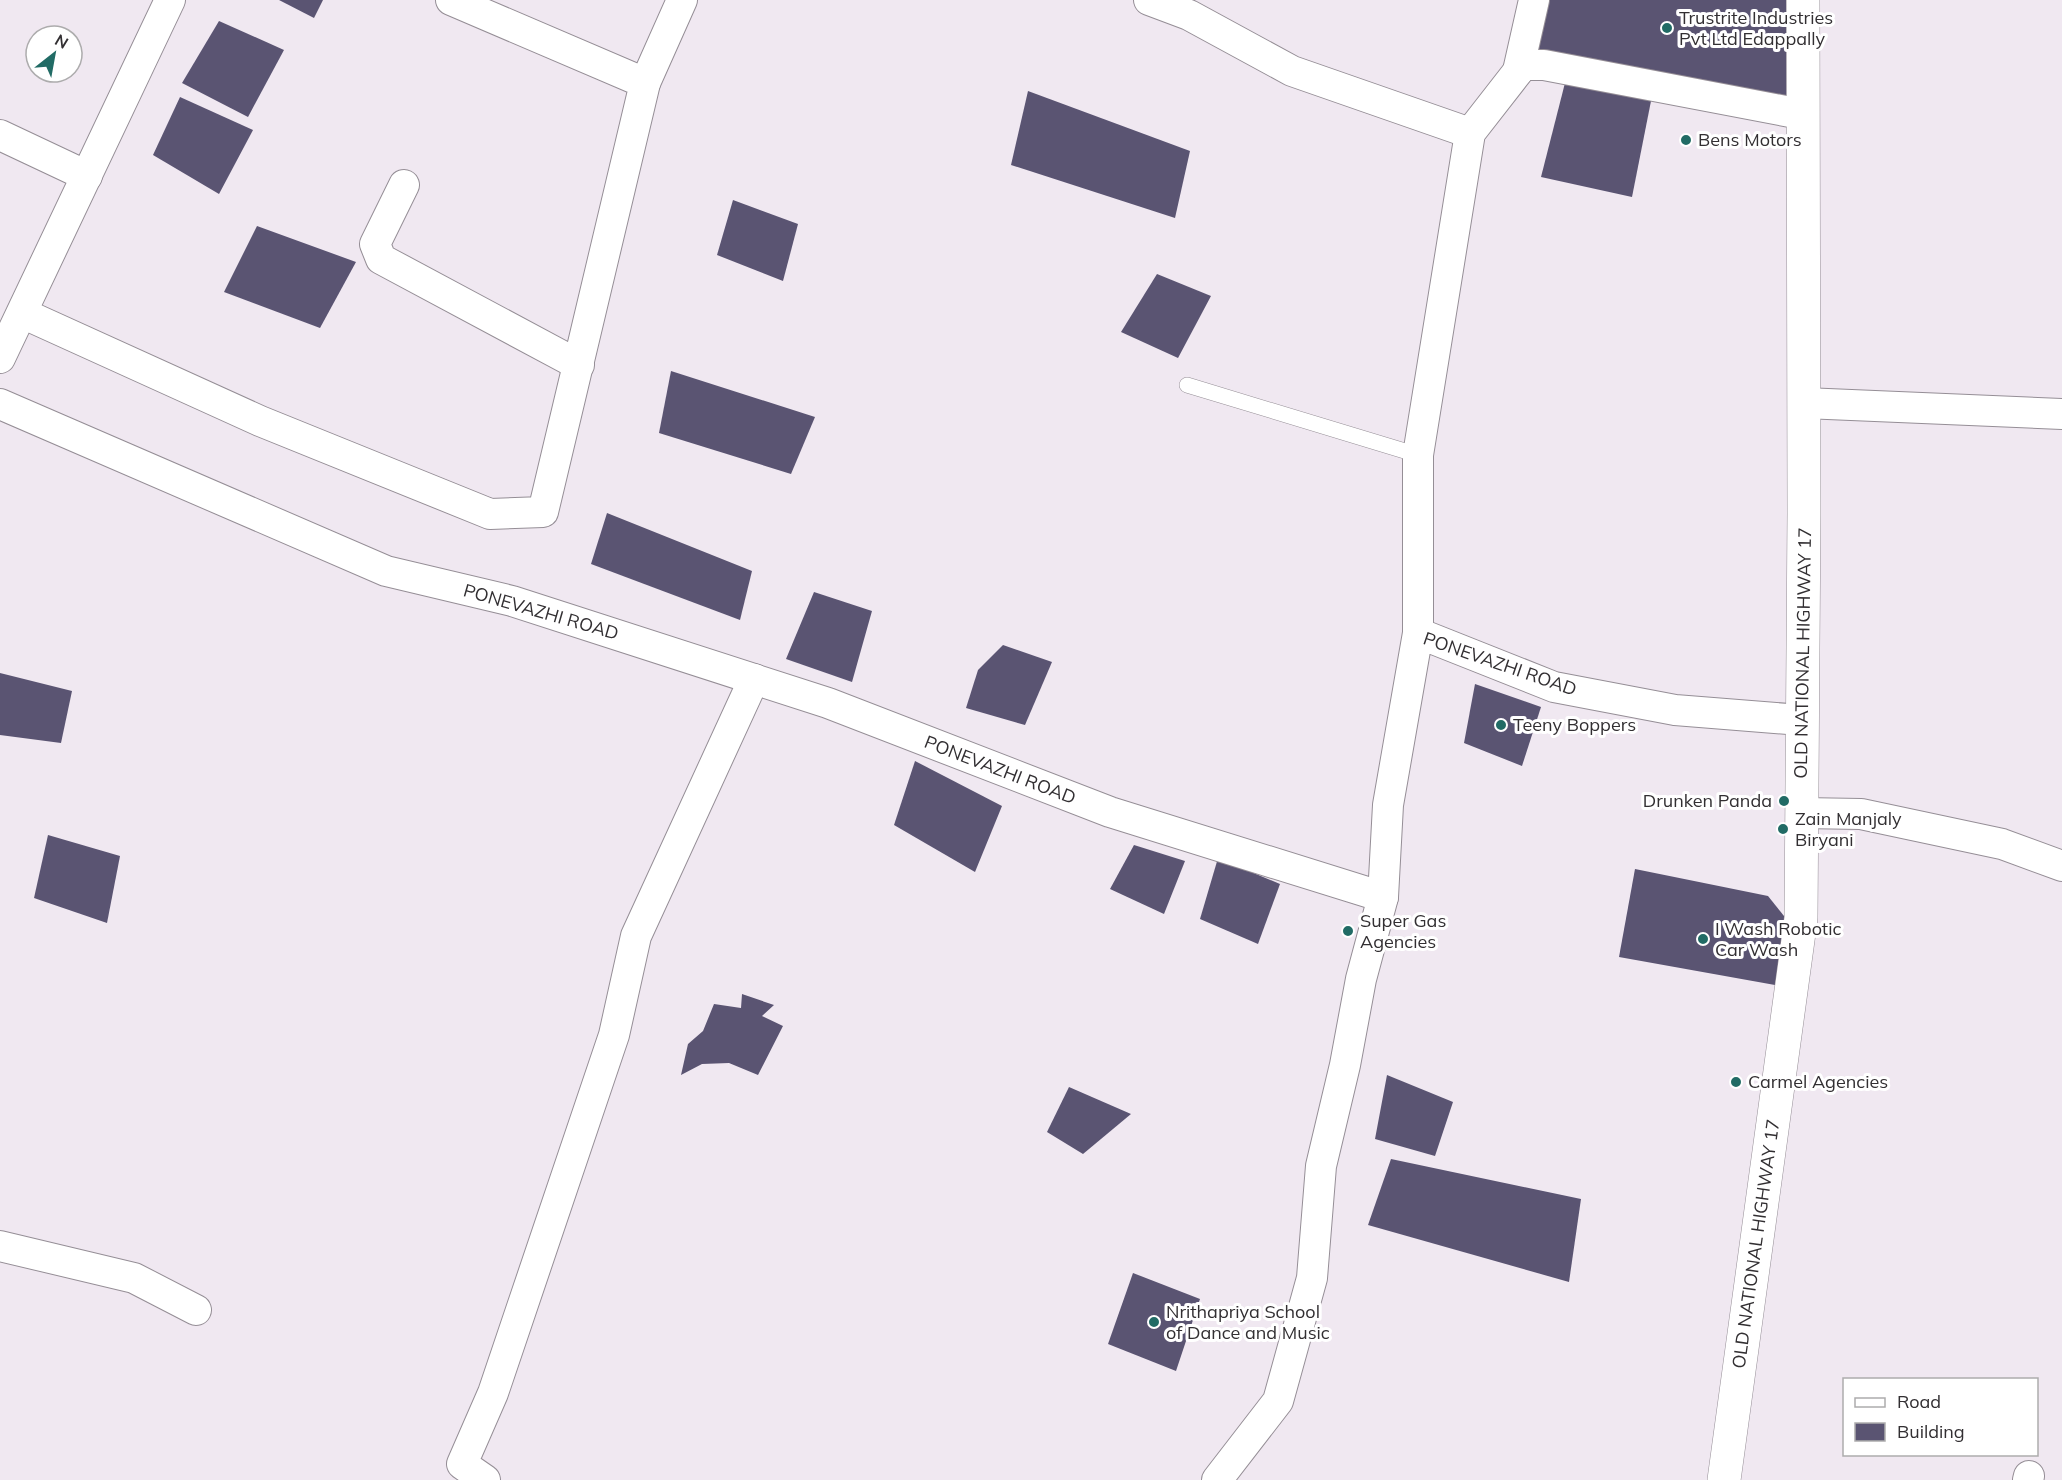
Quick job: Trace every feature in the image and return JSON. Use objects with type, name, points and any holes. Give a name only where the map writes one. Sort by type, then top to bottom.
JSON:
[{"type":"street","points":[[0,358],[170,0]]},
{"type":"street","points":[[451,0],[645,83]]},
{"type":"street","points":[[22,313],[260,421],[490,514],[543,512],[645,83],[682,0]]},
{"type":"street","points":[[1149,0],[1189,15],[1292,71],[1470,133]]},
{"type":"street","points":[[1518,71],[1534,0]]},
{"type":"street","name":"OLD NATIONAL HIGHWAY 17","points":[[1724,1480],[1801,918],[1804,403],[1801,114],[1803,0]]},
{"type":"street","points":[[1418,633],[1418,455],[1470,133],[1523,65],[1544,65],[1801,114]]},
{"type":"street","points":[[0,135],[87,176]]},
{"type":"street","points":[[404,185],[375,244],[381,259],[579,365]]},
{"type":"street","points":[[1804,403],[2062,414]]},
{"type":"street","name":"PONEVAZHI ROAD","points":[[0,404],[386,571],[512,601],[828,703],[1110,812],[1383,897],[1388,805],[1418,633],[1554,687],[1675,710],[1802,720]]},
{"type":"street","points":[[485,1480],[462,1464],[493,1393],[614,1035],[636,936],[754,679]]},
{"type":"street","points":[[1802,813],[1861,814],[2002,844],[2062,866]]},
{"type":"street","points":[[1217,1480],[1278,1401],[1312,1278],[1321,1166],[1345,1065],[1361,980],[1383,897]]},
{"type":"street","points":[[0,1246],[134,1278],[196,1310]]},
{"type":"lane","points":[[1187,385],[1418,455]]},
{"type":"building","points":[[279,0],[323,0],[314,18]]},
{"type":"building","name":"Trustrite Industries Pvt Ltd Edappally","points":[[1546,0],[1796,0],[1795,104],[1529,56]]},
{"type":"building","points":[[219,21],[284,50],[248,117],[182,83]]},
{"type":"building","points":[[1566,79],[1652,96],[1632,197],[1541,177]]},
{"type":"building","points":[[1028,91],[1190,151],[1175,218],[1011,165]]},
{"type":"building","points":[[180,97],[253,130],[219,194],[153,155]]},
{"type":"building","points":[[733,200],[798,224],[783,281],[717,255]]},
{"type":"building","points":[[257,226],[356,262],[320,328],[224,292]]},
{"type":"building","points":[[1157,274],[1211,296],[1178,358],[1121,332]]},
{"type":"building","points":[[671,371],[815,417],[791,474],[659,433]]},
{"type":"building","points":[[607,513],[752,571],[740,620],[591,564]]},
{"type":"building","points":[[814,592],[872,611],[852,682],[786,659]]},
{"type":"building","points":[[1003,645],[1052,662],[1025,725],[966,708],[978,670]]},
{"type":"building","points":[[0,673],[72,691],[61,743],[0,735]]},
{"type":"building","name":"Teeny Boppers","points":[[1475,684],[1541,707],[1522,766],[1464,743]]},
{"type":"building","points":[[915,761],[1002,806],[975,872],[894,825]]},
{"type":"building","points":[[48,835],[120,856],[107,923],[34,898]]},
{"type":"building","points":[[1134,845],[1185,861],[1164,914],[1110,889]]},
{"type":"building","points":[[1218,858],[1280,884],[1258,944],[1200,919]]},
{"type":"building","name":"I Wash Robotic Car Wash","points":[[1635,869],[1768,896],[1788,921],[1775,985],[1619,957]]},
{"type":"building","points":[[742,994],[774,1005],[762,1016],[783,1026],[758,1075],[729,1063],[702,1064],[681,1075],[688,1044],[703,1031],[714,1004],[741,1008]]},
{"type":"building","points":[[1387,1075],[1453,1102],[1435,1156],[1375,1139]]},
{"type":"building","points":[[1069,1087],[1131,1114],[1083,1154],[1047,1132]]},
{"type":"building","points":[[1391,1159],[1581,1199],[1569,1282],[1368,1225]]},
{"type":"building","name":"Nrithapriya School of Dance and Music","points":[[1133,1273],[1200,1299],[1176,1371],[1108,1344]]},
{"type":"place","name":"Trustrite Industries Pvt Ltd Edappally","points":[[1667,28]]},
{"type":"place","name":"Bens Motors","points":[[1686,140]]},
{"type":"place","name":"Teeny Boppers","points":[[1501,725]]},
{"type":"place","name":"Drunken Panda","points":[[1784,801]]},
{"type":"place","name":"Zain Manjaly Biryani","points":[[1783,829]]},
{"type":"place","name":"Super Gas Agencies","points":[[1348,931]]},
{"type":"place","name":"I Wash Robotic Car Wash","points":[[1703,939]]},
{"type":"place","name":"Carmel Agencies","points":[[1736,1082]]},
{"type":"place","name":"Nrithapriya School of Dance and Music","points":[[1154,1322]]}]
